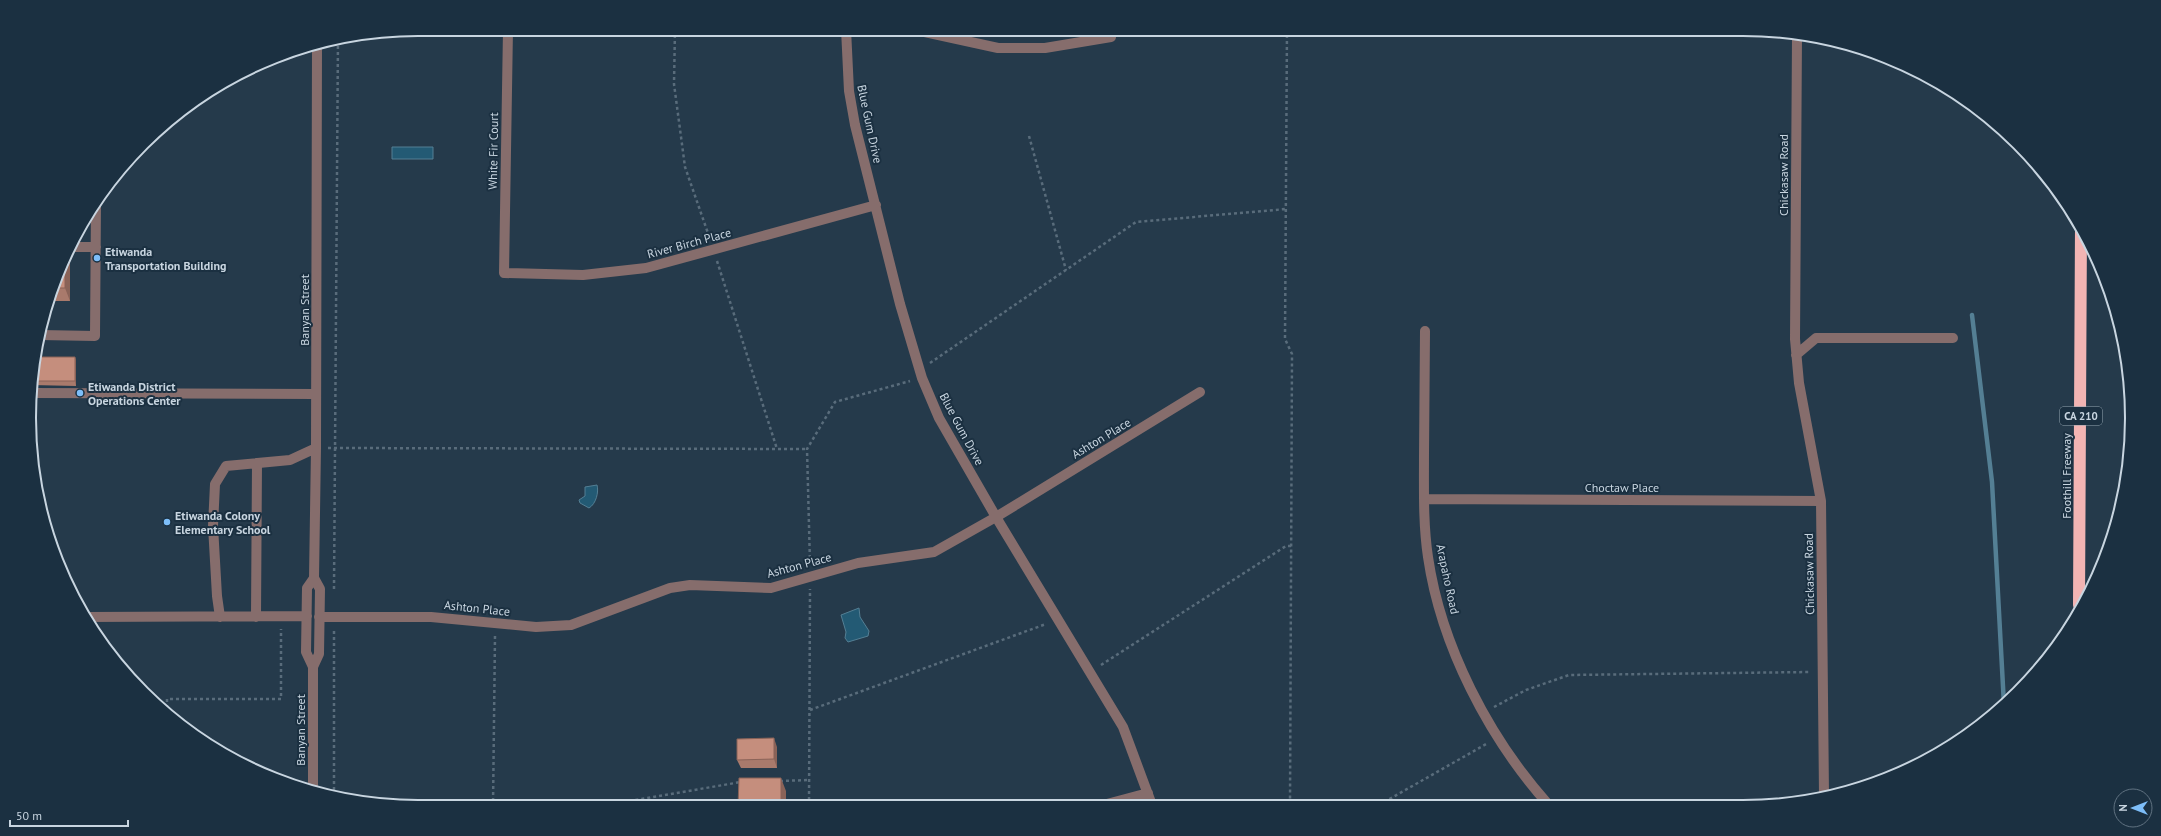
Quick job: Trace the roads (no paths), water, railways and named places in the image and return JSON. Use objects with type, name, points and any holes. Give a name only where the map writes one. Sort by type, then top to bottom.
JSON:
[{"type":"highway","name":"Foothill Freeway","points":[[2080,598],[2081,240]]},
{"type":"street","name":"White Fir Court","points":[[504,273],[508,36]]},
{"type":"street","name":"Blue Gum Drive","points":[[846,36],[849,90],[900,304],[921,374],[940,418],[996,517],[1123,727],[1150,800]]},
{"type":"street","points":[[943,36],[998,48],[1045,48],[1111,37]]},
{"type":"street","name":"Chickasaw Road","points":[[1797,40],[1796,355],[1799,383],[1821,501],[1824,792]]},
{"type":"street","name":"Banyan Street","points":[[313,785],[313,667],[319,654],[320,617],[320,589],[314,578],[316,448],[317,50]]},
{"type":"street","name":"River Birch Place","points":[[504,273],[583,275],[646,268],[876,205]]},
{"type":"street","points":[[45,335],[95,336],[96,212]]},
{"type":"street","points":[[76,247],[96,247]]},
{"type":"street","name":"Arapaho Road","points":[[1425,331],[1424,499],[1428,558],[1442,616],[1461,667],[1483,712],[1524,776],[1545,800]]},
{"type":"street","points":[[1796,355],[1816,338],[1953,338]]},
{"type":"street","name":"Ashton Place","points":[[320,617],[431,617],[536,627],[571,625],[670,588],[690,585],[771,588],[858,563],[934,552],[996,517],[1200,392]]},
{"type":"street","points":[[37,393],[316,394]]},
{"type":"street","points":[[220,617],[217,596],[213,526],[215,484],[226,466],[290,460],[316,448]]},
{"type":"street","points":[[256,463],[256,616]]},
{"type":"street","name":"Choctaw Place","points":[[1424,499],[1821,501]]},
{"type":"street","name":"Banyan Street","points":[[313,667],[306,652],[307,588],[314,578]]},
{"type":"street","points":[[92,617],[307,616]]},
{"type":"street","points":[[1120,800],[1148,792]]},
{"type":"water","points":[[392,147],[433,147],[433,159],[392,159]]},
{"type":"water","points":[[597,485],[598,491],[593,504],[589,508],[580,503],[579,500],[585,496],[585,487]]},
{"type":"water","points":[[859,608],[860,617],[869,631],[868,636],[848,642],[845,638],[846,632],[841,615]]},
{"type":"waterway","points":[[1972,315],[1992,482],[2004,697]]},
{"type":"place","name":"Etiwanda Transportation Building","points":[[97,258]]},
{"type":"place","name":"Etiwanda District Operations Center","points":[[80,393]]},
{"type":"place","name":"Etiwanda Colony Elementary School","points":[[167,522]]}]
